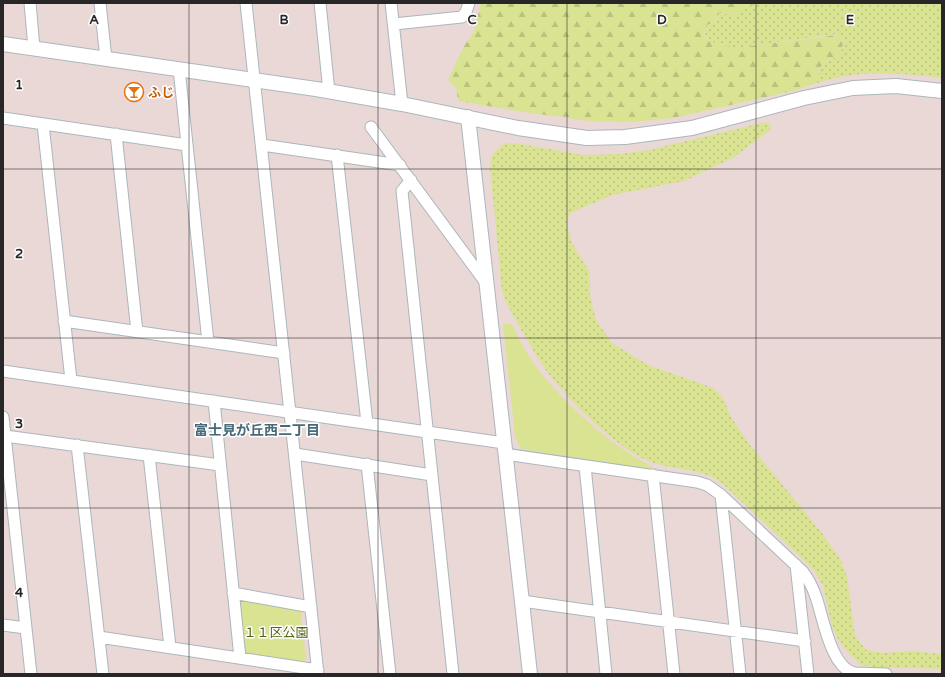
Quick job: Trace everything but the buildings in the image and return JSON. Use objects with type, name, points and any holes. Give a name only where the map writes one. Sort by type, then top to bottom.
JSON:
[{"type":"street","points":[[30,3],[34,48]]},
{"type":"street","points":[[100,3],[106,59]]},
{"type":"street","points":[[99,637],[240,658],[318,672],[246,3]]},
{"type":"street","points":[[320,3],[329,92]]},
{"type":"street","points":[[391,3],[402,104]]},
{"type":"street","points":[[394,24],[462,17],[465,15],[469,3]]},
{"type":"street","points":[[3,44],[255,80],[402,104],[518,128],[587,138],[613,138],[692,128],[794,100],[853,88],[896,86],[942,91]]},
{"type":"street","points":[[178,69],[208,342]]},
{"type":"street","points":[[468,117],[530,674]]},
{"type":"street","points":[[3,118],[186,145]]},
{"type":"street","points":[[43,124],[70,380]]},
{"type":"street","points":[[371,127],[400,164],[486,283]]},
{"type":"street","points":[[116,134],[137,332]]},
{"type":"street","points":[[262,144],[400,164]]},
{"type":"street","points":[[337,155],[367,423]]},
{"type":"street","points":[[411,180],[402,191],[453,674]]},
{"type":"street","points":[[64,321],[284,353]]},
{"type":"street","points":[[3,370],[427,432],[585,466],[704,483],[721,495],[806,576],[813,589],[831,646],[838,661],[851,672],[886,674]]},
{"type":"street","points":[[214,401],[240,658]]},
{"type":"street","points":[[3,417],[31,674]]},
{"type":"street","points":[[5,436],[220,465]]},
{"type":"street","points":[[77,445],[103,674]]},
{"type":"street","points":[[295,454],[432,475]]},
{"type":"street","points":[[149,455],[170,647]]},
{"type":"street","points":[[367,464],[390,674]]},
{"type":"street","points":[[585,466],[606,674]]},
{"type":"street","points":[[653,476],[674,674]]},
{"type":"street","points":[[721,495],[740,674]]},
{"type":"street","points":[[796,565],[808,674]]},
{"type":"street","points":[[233,593],[311,607]]},
{"type":"street","points":[[522,601],[805,641]]},
{"type":"street","points":[[3,625],[26,628]]},
{"type":"green space","points":[[481,3],[756,3],[735,15],[715,12],[716,21],[707,25],[704,37],[715,43],[735,48],[836,35],[843,43],[841,52],[838,56],[826,62],[818,69],[817,83],[793,91],[673,118],[633,122],[590,121],[523,112],[459,101],[456,88],[448,80],[464,46],[474,32]]},
{"type":"green space","points":[[754,3],[942,3],[942,78],[879,73],[838,77],[817,83],[819,69],[826,62],[838,56],[842,50],[843,42],[836,34],[735,48],[715,43],[705,37],[707,25],[717,21],[715,12],[734,15]]},
{"type":"green space","points":[[766,122],[771,125],[770,130],[734,157],[684,181],[612,195],[570,213],[567,225],[572,243],[589,271],[590,296],[596,320],[612,343],[648,365],[713,388],[723,398],[731,417],[749,444],[821,532],[841,560],[847,577],[855,636],[866,650],[884,653],[911,651],[942,654],[942,669],[874,667],[861,665],[846,650],[838,639],[832,626],[823,586],[816,573],[808,564],[717,480],[703,473],[663,466],[648,461],[621,445],[607,434],[581,410],[544,368],[511,312],[502,291],[490,167],[492,155],[502,145],[509,143],[521,144],[583,155],[620,154],[649,150]]},
{"type":"green space","points":[[503,324],[512,324],[534,364],[549,383],[576,411],[606,437],[637,459],[653,467],[653,470],[521,449],[515,437]]},
{"type":"green space","name":"１１区公園","points":[[242,600],[297,609],[301,612],[306,660],[301,662],[246,653],[244,649],[239,603]]},
{"type":"place","name":"ふじ","points":[[134,92]]},
{"type":"district","name":"富士見が丘西二丁目","points":[[257,430]]}]
